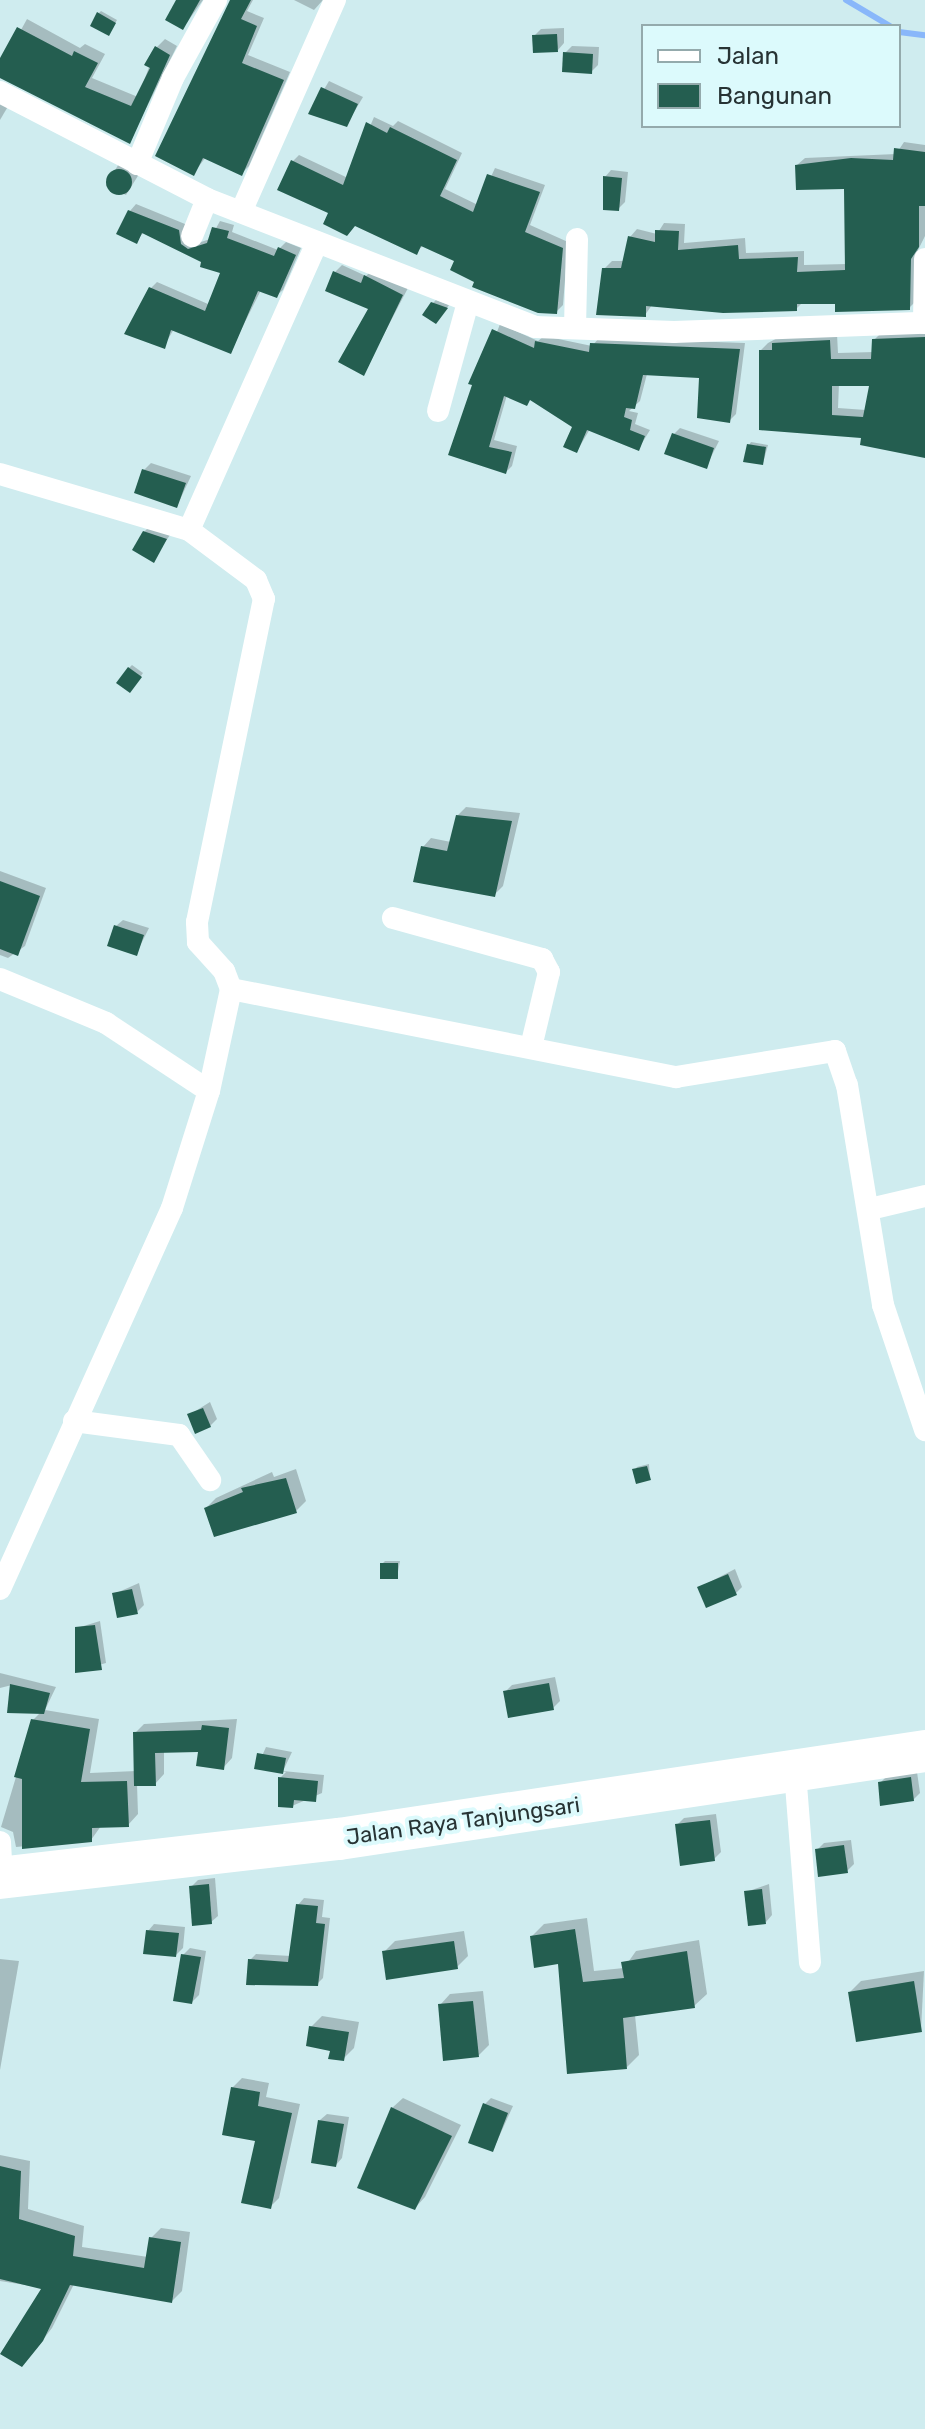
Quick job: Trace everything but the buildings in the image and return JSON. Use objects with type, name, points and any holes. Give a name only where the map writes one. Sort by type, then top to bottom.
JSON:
[{"type":"highway","name":"Jalan Raya Tanjungsari","points":[[1,1866],[339,1839],[925,1751]]},
{"type":"street","points":[[137,164],[173,78],[216,0]]},
{"type":"street","points":[[241,212],[335,0]]},
{"type":"street","points":[[0,92],[207,199],[535,327],[674,332],[925,323],[925,259]]},
{"type":"street","points":[[192,236],[207,199]]},
{"type":"street","points":[[575,328],[577,239]]},
{"type":"street","points":[[189,530],[317,242]]},
{"type":"street","points":[[438,411],[468,302]]},
{"type":"street","points":[[0,474],[189,530],[256,580],[264,599],[197,922],[198,942],[224,971],[231,989],[209,1091],[172,1208],[0,1589]]},
{"type":"street","points":[[393,918],[542,959],[549,972],[531,1047]]},
{"type":"street","points":[[0,979],[106,1023],[209,1091]]},
{"type":"street","points":[[231,989],[392,1025],[531,1047],[676,1077],[835,1051],[843,1067],[870,1209],[883,1305],[925,1430]]},
{"type":"street","points":[[870,1209],[925,1196]]},
{"type":"street","points":[[74,1421],[179,1435],[210,1480]]},
{"type":"street","points":[[795,1772],[810,1962]]},
{"type":"waterway","points":[[846,0],[887,24]]},
{"type":"waterway","points":[[901,32],[925,35]]}]
